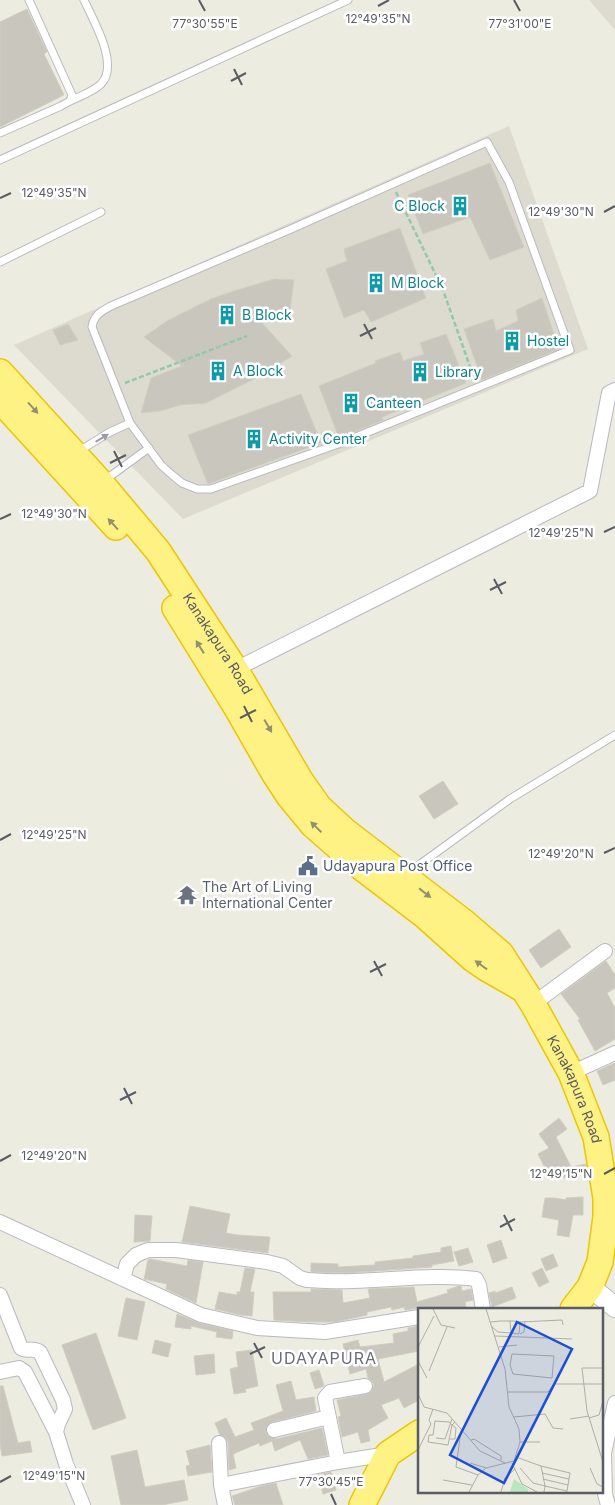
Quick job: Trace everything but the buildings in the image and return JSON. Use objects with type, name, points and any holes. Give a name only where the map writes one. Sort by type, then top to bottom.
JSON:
[{"type":"highway","name":"Kanakapura Road","points":[[0,372],[101,483],[158,551],[227,674],[274,773],[289,796],[313,825],[340,838],[404,876],[465,923],[500,954],[528,997],[571,1072],[596,1137],[610,1216],[600,1262],[590,1287],[574,1308]]},
{"type":"highway","name":"Kanakapura Road","points":[[0,400],[146,560],[227,674]]},
{"type":"highway","name":"Kanakapura Road","points":[[340,838],[361,867],[424,915],[486,968],[528,997]]},
{"type":"highway","points":[[362,1505],[388,1454],[418,1434]]},
{"type":"street","points":[[227,674],[590,491],[610,393],[615,390]]},
{"type":"street","points":[[528,997],[605,951]]},
{"type":"street","points":[[571,1072],[615,1053]]},
{"type":"street","points":[[0,1222],[201,1315],[257,1328],[325,1332],[418,1317]]},
{"type":"street","points":[[123,1279],[127,1264],[136,1255],[148,1250],[176,1250],[267,1262],[283,1266],[307,1280],[351,1281],[422,1277],[476,1279],[483,1308]]},
{"type":"street","points":[[590,1287],[615,1306]]},
{"type":"street","points":[[0,1296],[21,1348],[26,1350],[35,1349],[40,1352],[63,1400],[65,1409],[56,1432]]},
{"type":"street","points":[[0,1372],[19,1368],[25,1372],[56,1432],[82,1505]]},
{"type":"street","points":[[338,1462],[325,1398],[330,1392],[365,1386]]},
{"type":"street","points":[[608,1505],[605,1494],[604,1453],[615,1403]]},
{"type":"street","points":[[274,1430],[329,1417]]},
{"type":"street","points":[[219,1443],[221,1485],[225,1505]]},
{"type":"street","points":[[221,1485],[388,1454]]},
{"type":"lane","points":[[29,0],[72,95],[70,101]]},
{"type":"lane","points":[[0,134],[93,90],[102,83],[109,64],[104,45],[84,0]]},
{"type":"lane","points":[[0,160],[348,0]]},
{"type":"lane","points":[[487,142],[509,182],[570,350],[341,444],[211,489],[197,489],[182,482],[161,465],[130,423],[92,327],[96,315],[111,306],[392,184],[487,142]]},
{"type":"lane","points":[[0,262],[101,212]]},
{"type":"lane","points":[[75,454],[110,432],[130,423]]},
{"type":"lane","points":[[101,483],[149,448]]},
{"type":"lane","points":[[404,876],[510,799],[615,735]]},
{"type":"path","points":[[392,184],[443,290],[478,388]]},
{"type":"path","points":[[116,387],[247,336]]},
{"type":"shaded area","points":[[589,0],[615,0],[615,30]]},
{"type":"shaded area","points":[[509,126],[588,349],[183,519],[14,345]]},
{"type":"place","name":"C Block","points":[[460,206]]},
{"type":"place","name":"M Block","points":[[376,283]]},
{"type":"place","name":"B Block","points":[[227,315]]},
{"type":"place","name":"Hostel","points":[[512,341]]},
{"type":"place","name":"A Block","points":[[218,371]]},
{"type":"place","name":"Library","points":[[420,372]]},
{"type":"place","name":"Canteen","points":[[351,403]]},
{"type":"place","name":"Activity Center","points":[[254,439]]},
{"type":"place","name":"Udayapura Post Office","points":[[308,866]]},
{"type":"place","name":"The Art of Living International Center","points":[[187,895]]},
{"type":"district","name":"UDAYAPURA","points":[[324,1358]]}]
